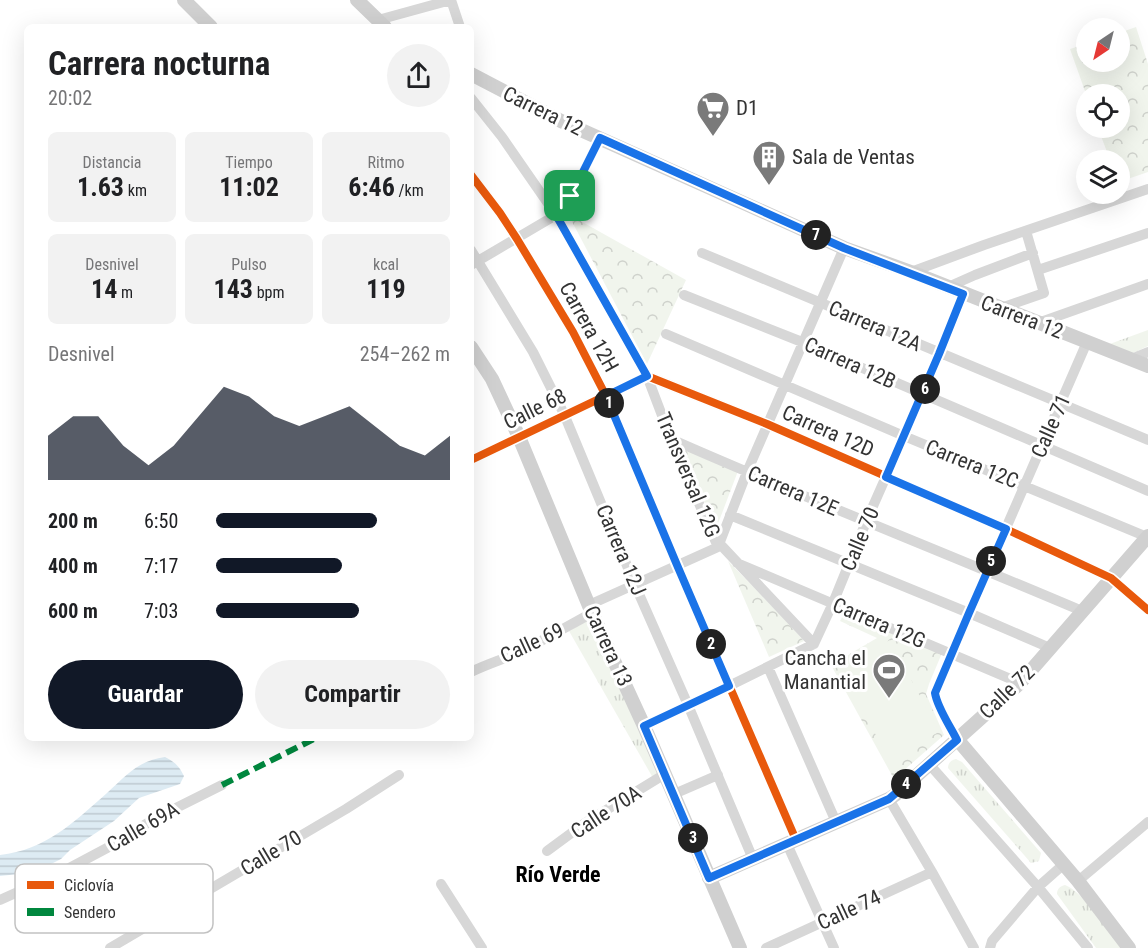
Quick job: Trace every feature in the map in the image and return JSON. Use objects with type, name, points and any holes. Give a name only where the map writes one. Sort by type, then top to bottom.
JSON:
[{"type":"street","points":[[184,0],[209,24]]},
{"type":"street","points":[[357,0],[381,23],[451,0],[459,24]]},
{"type":"street","name":"Carrera 12","points":[[474,76],[561,121],[844,248],[911,272],[1148,366]]},
{"type":"street","name":"Transversal 12G","points":[[474,102],[502,137],[556,215],[647,376],[671,439],[719,545],[814,644]]},
{"type":"street","points":[[475,263],[556,215],[573,192],[600,138]]},
{"type":"street","name":"Carrera 12H","points":[[474,179],[517,239],[573,332],[606,396],[729,686],[822,923],[834,948]]},
{"type":"street","points":[[911,272],[1148,189]]},
{"type":"street","points":[[1001,308],[1044,293],[1026,231]]},
{"type":"street","points":[[1038,270],[1148,233]]},
{"type":"street","points":[[719,545],[767,424],[844,248]]},
{"type":"street","name":"Carrera 12A","points":[[702,253],[1148,440]]},
{"type":"street","points":[[948,287],[1033,253]]},
{"type":"street","name":"Carrera 12J","points":[[475,263],[533,352],[564,414],[753,859]]},
{"type":"street","points":[[1038,323],[1148,284]]},
{"type":"street","name":"Calle 70","points":[[814,644],[963,294]]},
{"type":"street","name":"Carrera 12B","points":[[684,295],[802,342],[1148,491]]},
{"type":"street","name":"Carrera 12C","points":[[666,334],[903,436],[1147,536]]},
{"type":"street","name":"Calle 71","points":[[957,740],[935,696],[951,654],[1087,342]]},
{"type":"street","name":"Carrera 13","points":[[474,352],[492,379],[519,437],[590,609],[644,726],[740,948]]},
{"type":"street","points":[[1131,359],[1148,352]]},
{"type":"street","name":"Calle 68","points":[[474,459],[647,376]]},
{"type":"street","name":"Carrera 12D","points":[[647,376],[767,424],[1006,529],[1111,578],[1148,610]]},
{"type":"street","name":"Carrera 12E","points":[[671,439],[1082,611]]},
{"type":"street","points":[[730,515],[1050,648]]},
{"type":"street","name":"Calle 72","points":[[709,878],[889,799],[1020,683],[1147,536]]},
{"type":"street","name":"Calle 69","points":[[474,670],[523,650],[590,609],[719,545]]},
{"type":"street","name":"Carrera 12G","points":[[737,563],[1020,683]]},
{"type":"street","points":[[644,726],[814,644]]},
{"type":"street","points":[[768,667],[836,822]]},
{"type":"street","points":[[957,740],[1064,864],[1129,948]]},
{"type":"street","points":[[929,764],[1038,887],[1088,948]]},
{"type":"street","name":"Calle 70A","points":[[547,851],[585,823],[665,774]]},
{"type":"street","name":"Calle 70","points":[[213,887],[399,775]]},
{"type":"street","points":[[674,794],[718,775]]},
{"type":"street","name":"Calle 69A","points":[[77,864],[138,828],[222,785]]},
{"type":"street","points":[[889,799],[974,948]]},
{"type":"street","points":[[1078,881],[1148,822]]},
{"type":"street","points":[[990,948],[992,941],[1038,887],[1064,864]]},
{"type":"street","name":"Calle 74","points":[[766,948],[932,872]]},
{"type":"street","points":[[441,884],[482,948]]},
{"type":"street","name":"Calle 69A","points":[[0,900],[15,893]]},
{"type":"street","name":"Calle 70","points":[[110,948],[135,933]]},
{"type":"green space","points":[[1136,27],[1148,64],[1148,172],[1130,178],[1130,150],[1106,150],[1102,138],[1130,138],[1130,84],[1082,84],[1078,72],[1130,72],[1130,29]]},
{"type":"green space","points":[[1076,47],[1076,66],[1070,49]]},
{"type":"green space","points":[[1130,47],[1137,68],[1130,70]]},
{"type":"green space","points":[[1095,72],[1125,72],[1098,81]]},
{"type":"green space","points":[[568,214],[686,280],[647,364]]},
{"type":"green space","points":[[1148,330],[1148,346],[1131,354],[1107,345]]},
{"type":"green space","points":[[680,445],[738,471],[716,529]]},
{"type":"green space","points":[[728,561],[777,611],[804,641],[769,657]]},
{"type":"green space","points":[[845,612],[942,653],[926,694],[944,735],[894,779],[831,665],[877,638],[840,621]]},
{"type":"green space","points":[[591,619],[660,773],[653,778],[569,631]]},
{"type":"green space","name":"Cancha el Manantial","points":[[890,640],[939,732],[888,758],[840,667]]},
{"type":"green space","points":[[956,759],[962,762],[1041,853],[1039,861],[1031,863],[948,768],[950,762]]},
{"type":"green space","points":[[1065,885],[1080,895],[1088,904],[1121,948],[1096,948],[1057,894],[1059,888]]},
{"type":"shaded area","points":[[165,757],[176,765],[184,776],[180,784],[139,798],[114,821],[70,850],[61,859],[51,864],[15,864],[15,874],[0,876],[0,855],[31,847],[58,833],[133,770],[155,759]]},
{"type":"marked path","points":[[222,785],[310,741]]},
{"type":"cycle path","points":[[474,179],[517,239],[573,332],[606,396],[796,840]]},
{"type":"cycle path","points":[[474,459],[647,376],[767,424],[1006,529],[1111,578],[1148,610]]},
{"type":"place","name":"D1","points":[[713,137]]},
{"type":"place","name":"Sala de Ventas","points":[[769,186]]},
{"type":"place","name":"Cancha el Manantial","points":[[889,699]]},
{"type":"district","name":"Río Verde","points":[[558,874]]},
{"type":"route","points":[[600,138],[844,248],[963,294],[886,477],[1006,529],[935,693],[957,740],[889,799],[709,878],[644,726],[729,686],[606,396],[647,376],[556,215],[570,196],[600,138]]}]
